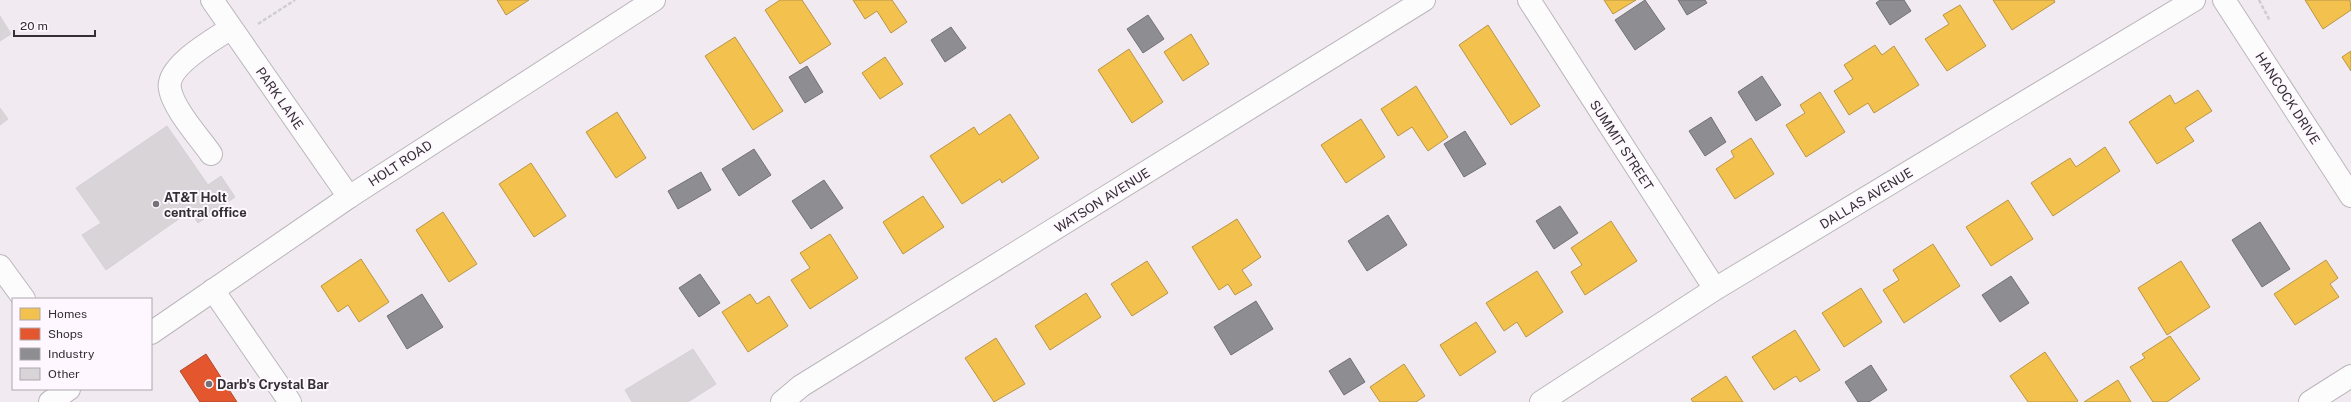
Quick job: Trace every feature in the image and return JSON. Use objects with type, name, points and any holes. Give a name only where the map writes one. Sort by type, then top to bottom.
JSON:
[{"type":"street","name":"PARK LANE","points":[[212,0],[348,197]]},
{"type":"street","name":"HOLT ROAD","points":[[152,331],[348,197],[654,0]]},
{"type":"street","name":"WATSON AVENUE","points":[[782,402],[801,386],[1424,0]]},
{"type":"street","name":"SUMMIT STREET","points":[[1529,0],[1716,289]]},
{"type":"street","name":"DALLAS AVENUE","points":[[1541,402],[1716,289],[2194,0]]},
{"type":"street","name":"HANCOCK DRIVE","points":[[2224,0],[2351,196]]},
{"type":"street","points":[[211,154],[173,99],[169,87],[176,70],[186,59],[231,28]]},
{"type":"street","points":[[0,266],[23,298]]},
{"type":"street","points":[[213,290],[290,402]]},
{"type":"street","points":[[2310,402],[2351,376]]},
{"type":"street","points":[[50,402],[68,390]]},
{"type":"path","points":[[256,26],[295,0]]},
{"type":"building: Homes","points":[[497,0],[529,0],[506,15]]},
{"type":"building: Homes","points":[[780,0],[802,0],[831,44],[800,64],[765,10]]},
{"type":"building: Homes","points":[[853,0],[892,0],[907,22],[891,33],[877,11],[865,19]]},
{"type":"building: Homes","points":[[1604,0],[1636,0],[1613,14]]},
{"type":"building: Homes","points":[[1993,0],[2054,0],[2055,2],[2012,30]]},
{"type":"building: Homes","points":[[2305,0],[2350,0],[2351,10],[2323,29]]},
{"type":"building: Homes","points":[[1960,5],[1986,46],[1947,71],[1925,39],[1949,24],[1943,15]]},
{"type":"building: Homes","points":[[1488,25],[1540,106],[1511,125],[1459,45]]},
{"type":"building: Homes","points":[[1191,34],[1209,64],[1183,81],[1164,52]]},
{"type":"building: Homes","points":[[735,37],[783,111],[753,130],[705,56]]},
{"type":"building: Homes","points":[[1875,45],[1882,55],[1894,46],[1919,85],[1874,113],[1868,103],[1849,115],[1834,91],[1853,79],[1844,65]]},
{"type":"building: Homes","points":[[1129,49],[1163,102],[1132,123],[1098,70]]},
{"type":"building: Homes","points":[[2351,51],[2351,71],[2342,57]]},
{"type":"building: Homes","points":[[885,57],[903,84],[880,99],[862,73]]},
{"type":"building: Homes","points":[[1416,86],[1448,137],[1428,151],[1412,127],[1398,136],[1381,109]]},
{"type":"building: Homes","points":[[2198,90],[2212,111],[2185,128],[2194,141],[2157,164],[2129,122],[2170,95],[2175,104]]},
{"type":"building: Homes","points":[[1820,92],[1845,132],[1806,157],[1786,125],[1805,113],[1800,105]]},
{"type":"building: Homes","points":[[617,112],[646,158],[616,178],[586,132]]},
{"type":"building: Homes","points":[[1010,114],[1039,158],[1002,183],[1000,179],[962,204],[930,156],[974,127],[979,135]]},
{"type":"building: Homes","points":[[1361,119],[1385,157],[1346,183],[1321,145]]},
{"type":"building: Homes","points":[[1751,138],[1774,174],[1735,199],[1716,169],[1734,157],[1731,151]]},
{"type":"building: Homes","points":[[2105,147],[2120,171],[2053,216],[2031,183],[2070,158],[2076,167]]},
{"type":"building: Homes","points":[[531,163],[566,216],[534,237],[499,184]]},
{"type":"building: Homes","points":[[923,196],[944,227],[903,254],[883,222]]},
{"type":"building: Homes","points":[[2008,200],[2033,239],[1991,266],[1966,227]]},
{"type":"building: Homes","points":[[443,212],[477,264],[449,282],[416,230]]},
{"type":"building: Homes","points":[[1237,219],[1261,257],[1242,270],[1252,285],[1235,295],[1228,284],[1219,290],[1192,247]]},
{"type":"building: Homes","points":[[1611,221],[1637,261],[1585,295],[1571,272],[1582,265],[1571,248]]},
{"type":"building: Homes","points":[[830,234],[858,278],[810,309],[791,280],[810,268],[800,253]]},
{"type":"building: Homes","points":[[1933,244],[1960,286],[1904,323],[1883,290],[1899,280],[1893,270]]},
{"type":"building: Homes","points":[[361,259],[389,302],[359,322],[348,305],[338,312],[321,286]]},
{"type":"building: Homes","points":[[2326,260],[2338,278],[2330,284],[2339,297],[2295,325],[2274,294]]},
{"type":"building: Homes","points":[[1147,261],[1168,293],[1132,316],[1111,284]]},
{"type":"building: Homes","points":[[2181,261],[2210,307],[2167,335],[2138,288]]},
{"type":"building: Homes","points":[[1537,271],[1563,312],[1526,337],[1517,322],[1504,331],[1486,303]]},
{"type":"building: Homes","points":[[1861,288],[1882,322],[1844,347],[1822,313]]},
{"type":"building: Homes","points":[[1086,293],[1101,317],[1050,350],[1035,326]]},
{"type":"building: Homes","points":[[750,294],[757,304],[769,296],[788,326],[748,352],[722,312]]},
{"type":"building: Homes","points":[[1476,322],[1496,352],[1460,376],[1440,345]]},
{"type":"building: Homes","points":[[1795,330],[1820,370],[1800,382],[1796,376],[1774,390],[1752,357]]},
{"type":"building: Homes","points":[[2170,336],[2200,379],[2167,402],[2153,402],[2130,367],[2145,358],[2142,354]]},
{"type":"building: Homes","points":[[996,338],[1025,384],[994,402],[965,358]]},
{"type":"building: Homes","points":[[2045,352],[2078,401],[2028,402],[2010,376]]},
{"type":"building: Homes","points":[[1404,364],[1425,396],[1416,402],[1380,402],[1370,387]]},
{"type":"building: Homes","points":[[1726,376],[1743,402],[1693,402],[1691,399]]},
{"type":"building: Homes","points":[[2118,380],[2131,402],[2084,402]]},
{"type":"building: Shops","points":[[206,354],[237,402],[200,402],[180,371]]},
{"type":"building: Industry","points":[[1645,0],[1665,29],[1635,50],[1615,20]]},
{"type":"building: Industry","points":[[1678,0],[1705,0],[1707,3],[1687,15]]},
{"type":"building: Industry","points":[[1880,0],[1904,0],[1911,11],[1890,25],[1876,3]]},
{"type":"building: Industry","points":[[1148,15],[1164,39],[1143,53],[1127,29]]},
{"type":"building: Industry","points":[[951,27],[966,48],[945,62],[931,40]]},
{"type":"building: Industry","points":[[807,66],[823,92],[805,103],[789,77]]},
{"type":"building: Industry","points":[[1762,76],[1781,105],[1756,121],[1738,92]]},
{"type":"building: Industry","points":[[1711,117],[1726,142],[1705,156],[1689,131]]},
{"type":"building: Industry","points":[[1465,131],[1486,164],[1464,177],[1444,144]]},
{"type":"building: Industry","points":[[754,149],[771,175],[739,196],[722,169]]},
{"type":"building: Industry","points":[[701,172],[711,190],[678,209],[668,191]]},
{"type":"building: Industry","points":[[824,180],[843,208],[811,229],[792,201]]},
{"type":"building: Industry","points":[[1560,206],[1578,233],[1554,249],[1536,221]]},
{"type":"building: Industry","points":[[1388,215],[1407,245],[1367,271],[1348,241]]},
{"type":"building: Industry","points":[[2260,222],[2290,269],[2262,287],[2232,240]]},
{"type":"building: Industry","points":[[700,274],[720,303],[699,317],[679,288]]},
{"type":"building: Industry","points":[[2011,276],[2029,303],[2000,322],[1982,295]]},
{"type":"building: Industry","points":[[422,294],[443,327],[407,349],[387,316]]},
{"type":"building: Industry","points":[[1256,301],[1273,329],[1231,355],[1214,327]]},
{"type":"building: Industry","points":[[1350,358],[1365,382],[1344,395],[1329,371]]},
{"type":"building: Industry","points":[[1871,365],[1887,390],[1869,402],[1858,402],[1845,382]]},
{"type":"building: Other","points":[[0,16],[11,34],[0,41]]},
{"type":"building: Other","points":[[0,108],[8,119],[0,125]]},
{"type":"building: Other","name":"AT&T Holt central office","points":[[167,126],[208,185],[221,176],[235,197],[198,223],[190,211],[106,270],[82,235],[101,223],[76,188]]},
{"type":"building: Other","points":[[693,349],[716,384],[688,402],[632,402],[625,390]]},
{"type":"place","name":"AT&T Holt central office","points":[[156,204]]},
{"type":"place","name":"Darb's Crystal Bar","points":[[209,384]]}]
